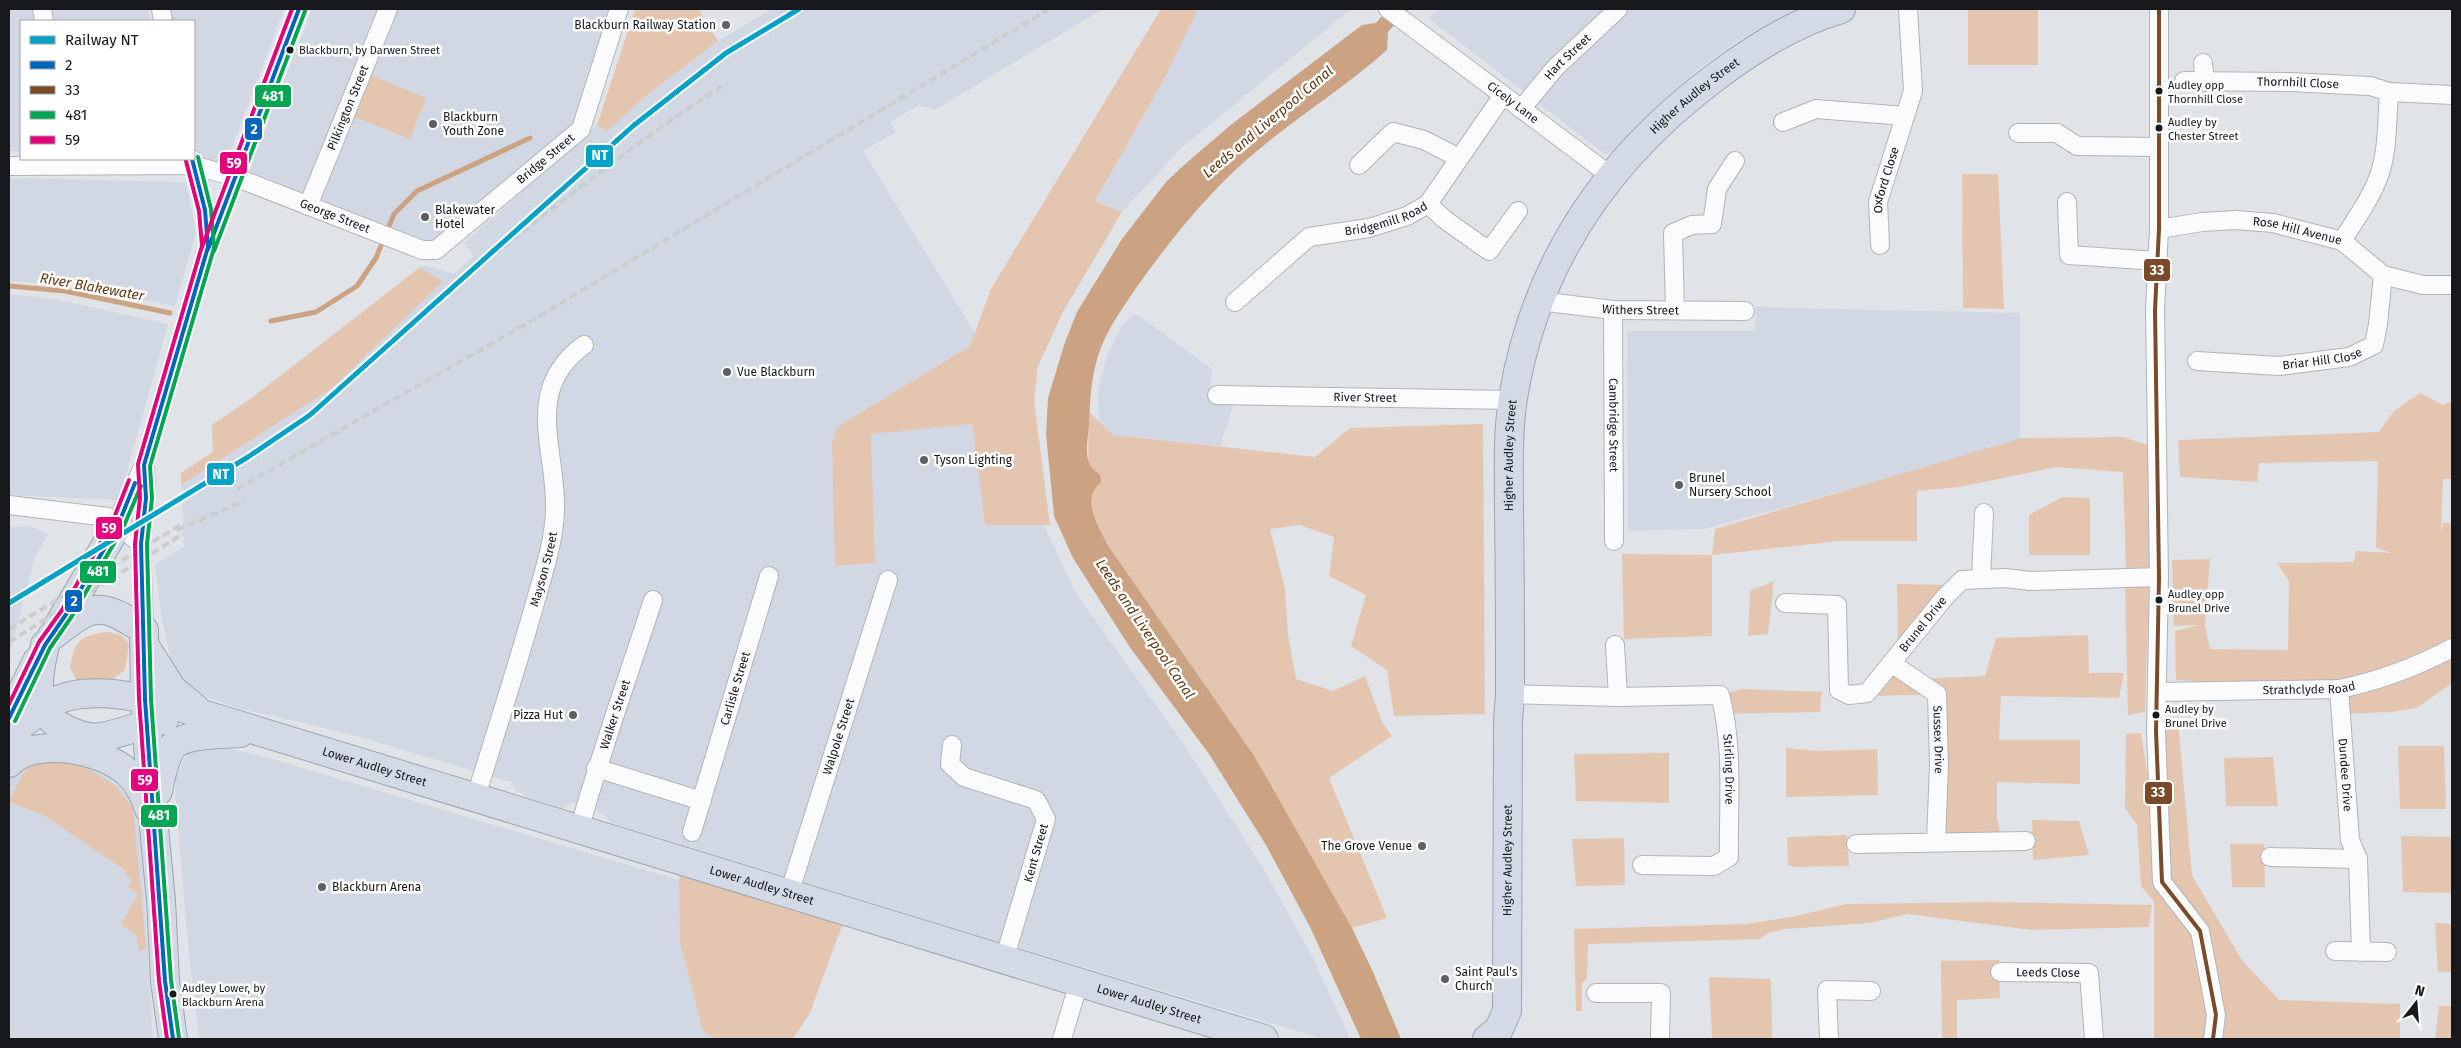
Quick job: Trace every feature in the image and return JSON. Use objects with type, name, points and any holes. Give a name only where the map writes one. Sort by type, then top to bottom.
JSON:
[{"type":"highway","name":"Higher Audley Street","points":[[1487,1039],[1499,1029],[1507,1011],[1508,721],[1510,694],[1509,431],[1521,354],[1539,301],[1572,233],[1611,176],[1643,138],[1668,114],[1726,68],[1759,46],[1796,27],[1841,9]]},
{"type":"highway","points":[[9,718],[110,526]]},
{"type":"highway","points":[[146,711],[101,737],[86,737],[58,725],[42,709],[38,675],[48,641],[74,618],[93,609],[118,613],[144,638],[172,689],[192,706],[213,719]]},
{"type":"highway","points":[[144,638],[152,817],[161,901],[165,981],[173,1039]]},
{"type":"highway","points":[[9,736],[42,709],[56,701],[81,694],[146,711],[165,720],[213,719]]},
{"type":"highway","name":"Lower Audley Street","points":[[213,719],[1264,1039]]},
{"type":"highway","name":"Lower Audley Street","points":[[152,817],[167,756],[176,744],[198,736],[259,733]]},
{"type":"highway","points":[[9,763],[15,756],[47,748],[73,750],[107,759],[126,772],[137,784],[152,817]]},
{"type":"street","points":[[110,526],[122,511],[144,465],[208,247],[300,9]]},
{"type":"street","name":"Pilkington Street","points":[[308,206],[388,9]]},
{"type":"street","name":"Bridge Street","points":[[436,250],[581,129],[619,9]]},
{"type":"street","name":"Cicely Lane","points":[[1388,9],[1611,176]]},
{"type":"street","name":"Hart Street","points":[[1521,109],[1556,67],[1618,9]]},
{"type":"street","name":"Oxford Close","points":[[1880,244],[1878,202],[1913,91],[1908,9]]},
{"type":"street","points":[[2159,9],[2156,455],[2159,577],[2156,731],[2162,882],[2200,931],[2216,1015],[2213,1039]]},
{"type":"street","points":[[2203,63],[2205,82]]},
{"type":"street","name":"Thornhill Close","points":[[2184,81],[2290,82],[2370,86],[2388,92],[2452,95]]},
{"type":"street","points":[[2342,241],[2380,174],[2387,136],[2388,92]]},
{"type":"street","name":"Bridgemill Road","points":[[1236,302],[1309,236],[1369,228],[1407,216],[1428,204],[1503,95]]},
{"type":"street","points":[[1783,122],[1816,109],[1904,116]]},
{"type":"street","points":[[1358,165],[1393,132],[1424,140],[1459,158]]},
{"type":"street","points":[[2018,132],[2057,133],[2077,146],[2158,147]]},
{"type":"street","points":[[1675,310],[1674,233],[1692,225],[1712,224],[1717,189],[1735,161]]},
{"type":"street","name":"George Street","points":[[9,166],[70,162],[192,162],[235,177],[399,242],[422,250],[436,250]]},
{"type":"street","points":[[192,162],[205,210],[208,247]]},
{"type":"street","points":[[2068,202],[2069,256],[2157,261]]},
{"type":"street","points":[[1428,204],[1444,219],[1489,251],[1518,211]]},
{"type":"street","name":"Rose Hill Avenue","points":[[2159,230],[2202,222],[2236,220],[2273,223],[2342,241],[2382,274],[2423,284],[2452,285]]},
{"type":"street","name":"Briar Hill Close","points":[[2197,361],[2279,366],[2349,357],[2374,345],[2378,324],[2382,274]]},
{"type":"street","name":"Withers Street","points":[[1539,301],[1614,310],[1745,311]]},
{"type":"street","name":"Cambridge Street","points":[[1614,310],[1614,541]]},
{"type":"street","name":"Mayson Street","points":[[475,799],[519,660],[552,544],[555,509],[546,419],[548,394],[570,355],[584,345]]},
{"type":"street","name":"River Street","points":[[1218,395],[1513,400]]},
{"type":"street","points":[[144,465],[146,498],[141,544],[144,638]]},
{"type":"street","points":[[9,505],[110,526],[141,544]]},
{"type":"street","points":[[1981,579],[1984,513]]},
{"type":"street","name":"Carlisle Street","points":[[692,832],[769,576]]},
{"type":"street","name":"Brunel Drive","points":[[1785,603],[1837,605],[1838,690],[1849,695],[1867,693],[1883,677],[1891,663],[1962,580],[2005,578],[2030,581],[2159,577]]},
{"type":"street","name":"Walpole Street","points":[[789,894],[888,580]]},
{"type":"street","name":"Walker Street","points":[[579,830],[596,768],[653,600]]},
{"type":"street","points":[[1615,645],[1618,697]]},
{"type":"street","name":"Strathclyde Road","points":[[2158,692],[2339,689],[2364,684],[2419,666],[2452,648]]},
{"type":"street","name":"Sussex Drive","points":[[1891,663],[1937,694],[1939,765],[1936,841]]},
{"type":"street","name":"Dundee Drive","points":[[2339,689],[2350,840],[2358,859],[2361,952]]},
{"type":"street","name":"Stirling Drive","points":[[1510,694],[1618,697],[1720,695],[1725,714],[1730,858],[1714,866],[1642,865]]},
{"type":"street","name":"Kent Street","points":[[952,745],[950,764],[964,777],[1036,800],[1046,819],[1004,960]]},
{"type":"street","points":[[596,768],[702,800]]},
{"type":"street","points":[[1856,844],[1936,841],[2026,841]]},
{"type":"street","points":[[2270,857],[2358,859]]},
{"type":"street","points":[[2335,951],[2387,952]]},
{"type":"street","name":"Leeds Close","points":[[2000,972],[2090,973],[2094,1039]]},
{"type":"street","points":[[1062,1039],[1079,982]]},
{"type":"street","points":[[1829,1039],[1827,990],[1871,991]]},
{"type":"street","points":[[1596,993],[1661,993],[1660,1039]]},
{"type":"shaded area","points":[[9,9],[148,9],[151,20],[20,20],[20,152],[9,151]]},
{"type":"shaded area","points":[[170,9],[284,9],[225,166],[198,158],[195,142],[195,20],[172,20]]},
{"type":"shaded area","points":[[312,9],[612,9],[577,122],[434,243],[424,245],[248,173]]},
{"type":"shaded area","points":[[635,9],[698,9],[718,41],[647,95],[607,131],[597,125]]},
{"type":"shaded area","points":[[772,9],[1103,9],[935,110],[919,105],[890,122],[896,132],[863,151],[975,333],[970,346],[857,415],[972,424],[1044,525],[1075,592],[1183,743],[1264,870],[1314,960],[1350,1039],[1324,1039],[612,823],[598,811],[571,802],[562,808],[527,797],[516,790],[511,782],[353,735],[238,708],[203,696],[190,689],[173,670],[161,614],[155,564],[184,547],[181,473],[213,452],[212,425],[253,397],[424,265],[454,274],[474,256],[464,243],[597,125],[607,130],[647,95],[718,41]]},
{"type":"shaded area","points":[[1161,9],[1198,9],[1163,81],[1095,201],[1122,212],[1064,310],[1038,366],[1034,400],[1050,525],[985,525],[972,424],[871,434],[875,563],[835,566],[832,444],[837,427],[970,346],[991,289]]},
{"type":"shaded area","points":[[1198,9],[1351,9],[1181,148],[1122,212],[1095,201],[1163,81]]},
{"type":"shaded area","points":[[1439,9],[1799,9],[1744,37],[1700,68],[1661,102],[1618,150],[1607,154],[1428,18]]},
{"type":"shaded area","points":[[1968,9],[2038,10],[2038,65],[1968,65]]},
{"type":"shaded area","points":[[366,73],[426,98],[410,139],[352,116]]},
{"type":"shaded area","points":[[1962,174],[1998,174],[2004,309],[1963,308]]},
{"type":"shaded area","points":[[9,178],[186,182],[196,232],[175,306],[75,285],[9,281]]},
{"type":"shaded area","points":[[419,268],[443,281],[332,388],[181,485],[181,473],[213,452],[212,425],[253,397]]},
{"type":"shaded area","points":[[9,294],[54,299],[168,324],[119,500],[9,495]]},
{"type":"shaded area","points":[[1756,307],[2020,313],[2020,442],[1704,529],[1628,531],[1627,331],[1755,331]]},
{"type":"shaded area","points":[[1136,314],[1212,369],[1209,399],[1234,404],[1220,446],[1113,435],[1099,421],[1098,390],[1107,356],[1123,324]]},
{"type":"shaded area","points":[[2420,393],[2443,405],[2452,401],[2452,479],[2443,479],[2441,535],[2443,523],[2452,523],[2452,683],[2417,708],[2390,712],[2340,714],[2339,689],[2176,680],[2175,631],[2200,625],[2174,626],[2172,560],[2210,559],[2205,625],[2210,649],[2288,650],[2289,581],[2277,563],[2354,562],[2356,551],[2391,553],[2376,548],[2378,461],[2259,463],[2257,482],[2180,477],[2178,440],[2379,432],[2394,411]]},
{"type":"shaded area","points":[[1089,412],[1113,435],[1315,457],[1350,428],[1483,424],[1485,714],[1394,716],[1387,670],[1351,646],[1366,595],[1329,576],[1334,537],[1300,525],[1270,529],[1285,589],[1288,634],[1296,679],[1333,691],[1365,676],[1382,722],[1392,736],[1329,778],[1387,918],[1352,928],[1255,757],[1107,544],[1094,515],[1090,497],[1093,488],[1092,470],[1088,464]]},
{"type":"shaded area","points":[[2123,437],[2148,445],[2149,567],[2126,569],[2123,472],[2057,467],[1959,487],[1917,491],[1917,541],[1839,541],[1712,555],[1715,529],[2022,438]]},
{"type":"shaded area","points":[[2062,497],[2090,498],[2090,555],[2029,555],[2029,515]]},
{"type":"shaded area","points":[[29,526],[48,534],[35,557],[9,656],[9,527]]},
{"type":"shaded area","points":[[1622,554],[1712,555],[1712,636],[1624,639]]},
{"type":"shaded area","points":[[1774,581],[1768,634],[1748,636],[1750,591]]},
{"type":"shaded area","points":[[1897,584],[1956,585],[1898,655]]},
{"type":"shaded area","points":[[2125,584],[2149,584],[2145,712],[2128,715]]},
{"type":"shaded area","points":[[108,632],[121,635],[129,644],[125,670],[108,683],[84,685],[76,679],[70,667],[74,651],[85,637]]},
{"type":"shaded area","points":[[2088,635],[2089,673],[2124,673],[2119,698],[2001,696],[1999,740],[2080,740],[2080,784],[1997,782],[1997,818],[2002,841],[1936,841],[1937,694],[1876,696],[1867,693],[1891,663],[1918,679],[1985,676],[1996,638]]},
{"type":"shaded area","points":[[1743,689],[1822,692],[1820,712],[1725,714],[1720,695]]},
{"type":"shaded area","points":[[2178,722],[2192,875],[2241,959],[2279,1000],[2400,1004],[2400,1039],[2154,1039],[2154,902],[2141,886],[2137,825],[2125,808],[2126,734],[2141,733],[2162,867],[2165,724]]},
{"type":"shaded area","points":[[219,746],[272,759],[689,883],[723,1039],[199,1039],[189,955],[175,791],[176,776],[186,756],[196,749]]},
{"type":"shaded area","points":[[2398,746],[2444,746],[2446,809],[2400,809]]},
{"type":"shaded area","points":[[1786,748],[1818,751],[1877,749],[1878,795],[1786,797]]},
{"type":"shaded area","points":[[51,753],[98,767],[132,798],[141,844],[153,1039],[9,1039],[9,777],[12,771]]},
{"type":"shaded area","points":[[1669,753],[1669,803],[1576,801],[1574,754]]},
{"type":"shaded area","points":[[2273,757],[2278,806],[2226,806],[2224,758]]},
{"type":"shaded area","points":[[61,761],[89,769],[116,786],[133,808],[146,948],[139,952],[137,936],[121,924],[138,894],[128,887],[132,880],[125,875],[126,871],[45,816],[9,802],[22,775],[32,764]]},
{"type":"shaded area","points":[[2032,820],[2079,821],[2089,855],[2033,860]]},
{"type":"shaded area","points":[[1847,835],[1849,866],[1794,867],[1788,865],[1787,837]]},
{"type":"shaded area","points":[[2401,836],[2452,837],[2452,893],[2403,892]]},
{"type":"shaded area","points":[[1624,838],[1625,885],[1576,886],[1572,839]]},
{"type":"shaded area","points":[[2230,844],[2264,844],[2265,887],[2232,887]]},
{"type":"shaded area","points":[[679,861],[847,912],[810,1013],[793,1039],[715,1039],[703,1031],[680,942]]},
{"type":"shaded area","points":[[1987,902],[2152,905],[2149,927],[2032,930],[1907,914],[1870,923],[1785,929],[1768,933],[1760,939],[1588,944],[1587,978],[1582,983],[1582,1011],[1576,1011],[1574,929],[1746,924],[1791,917],[1847,904]]},
{"type":"shaded area","points":[[2435,923],[2452,924],[2452,972],[2438,972]]},
{"type":"shaded area","points":[[1999,960],[2000,998],[1957,1000],[1957,1039],[1942,1039],[1941,961]]},
{"type":"shaded area","points":[[1709,977],[1771,979],[1772,1039],[1712,1039]]},
{"type":"shaded area","points":[[2439,1006],[2452,1006],[2452,1039],[2435,1039]]},
{"type":"water","name":"Leeds and Liverpool Canal","points":[[1388,9],[1409,9],[1388,32],[1387,50],[1352,79],[1261,147],[1229,176],[1187,222],[1120,311],[1102,344],[1094,371],[1087,445],[1090,465],[1100,474],[1101,483],[1095,489],[1092,496],[1093,512],[1107,544],[1255,757],[1352,928],[1401,1039],[1361,1039],[1310,927],[1266,845],[1209,754],[1129,646],[1073,558],[1054,516],[1046,434],[1048,398],[1065,342],[1077,312],[1122,239],[1166,182],[1232,124],[1362,25],[1376,23]]},
{"type":"waterway","name":"River Blakewater","points":[[271,321],[316,312],[357,286],[376,258],[394,214],[417,191],[530,138]]},
{"type":"waterway","name":"River Blakewater","points":[[9,286],[65,291],[170,313]]},
{"type":"railway","points":[[237,489],[526,324],[1049,9]]},
{"type":"railway","points":[[475,269],[630,150],[727,83]]},
{"type":"railway","points":[[177,530],[244,501]]},
{"type":"railway","points":[[9,629],[182,524]]},
{"type":"railway","points":[[9,642],[183,534]]},
{"type":"rail line","name":"NT","points":[[9,603],[248,457],[310,415],[633,126],[726,53],[799,9]]},
{"type":"transit line","name":"59","points":[[202,247],[292,9]]},
{"type":"transit line","name":"2","points":[[208,249],[299,9]]},
{"type":"transit line","name":"33","points":[[2159,9],[2159,229],[2155,310],[2159,577],[2156,731],[2162,882],[2200,931],[2216,1015],[2213,1039]]},
{"type":"transit line","name":"481","points":[[214,251],[305,11]]},
{"type":"transit line","name":"481","points":[[179,1038],[171,980],[151,699],[147,544],[152,498],[150,466],[214,248],[211,209],[198,157]]},
{"type":"transit line","name":"2","points":[[173,1039],[165,981],[145,699],[141,544],[146,498],[144,465],[208,247],[205,210],[192,160]]},
{"type":"transit line","name":"59","points":[[167,1039],[159,981],[139,699],[135,544],[140,498],[138,464],[202,246],[199,211],[186,161]]},
{"type":"transit line","name":"59","points":[[9,704],[39,642],[62,610],[112,523],[129,480]]},
{"type":"transit line","name":"2","points":[[9,718],[45,645],[67,613],[118,525],[135,483]]},
{"type":"transit line","name":"481","points":[[15,721],[50,648],[72,616],[123,528],[141,486]]},
{"type":"place","name":"Blackburn Railway Station","points":[[726,25]]},
{"type":"place","name":"Blackburn, by Darwen Street","points":[[290,50]]},
{"type":"place","name":"Audley opp Thornhill Close","points":[[2159,91]]},
{"type":"place","name":"Blackburn Youth Zone","points":[[433,124]]},
{"type":"place","name":"Audley by Chester Street","points":[[2159,128]]},
{"type":"place","name":"Blakewater Hotel","points":[[425,217]]},
{"type":"place","name":"Vue Blackburn","points":[[727,372]]},
{"type":"place","name":"Tyson Lighting","points":[[924,460]]},
{"type":"place","name":"Brunel Nursery School","points":[[1679,485]]},
{"type":"place","name":"Audley opp Brunel Drive","points":[[2159,600]]},
{"type":"place","name":"Pizza Hut","points":[[573,715]]},
{"type":"place","name":"Audley by Brunel Drive","points":[[2156,715]]},
{"type":"place","name":"The Grove Venue","points":[[1422,846]]},
{"type":"place","name":"Blackburn Arena","points":[[322,887]]},
{"type":"place","name":"Saint Paul's Church","points":[[1445,979]]},
{"type":"place","name":"Audley Lower, by Blackburn Arena","points":[[173,994]]}]
